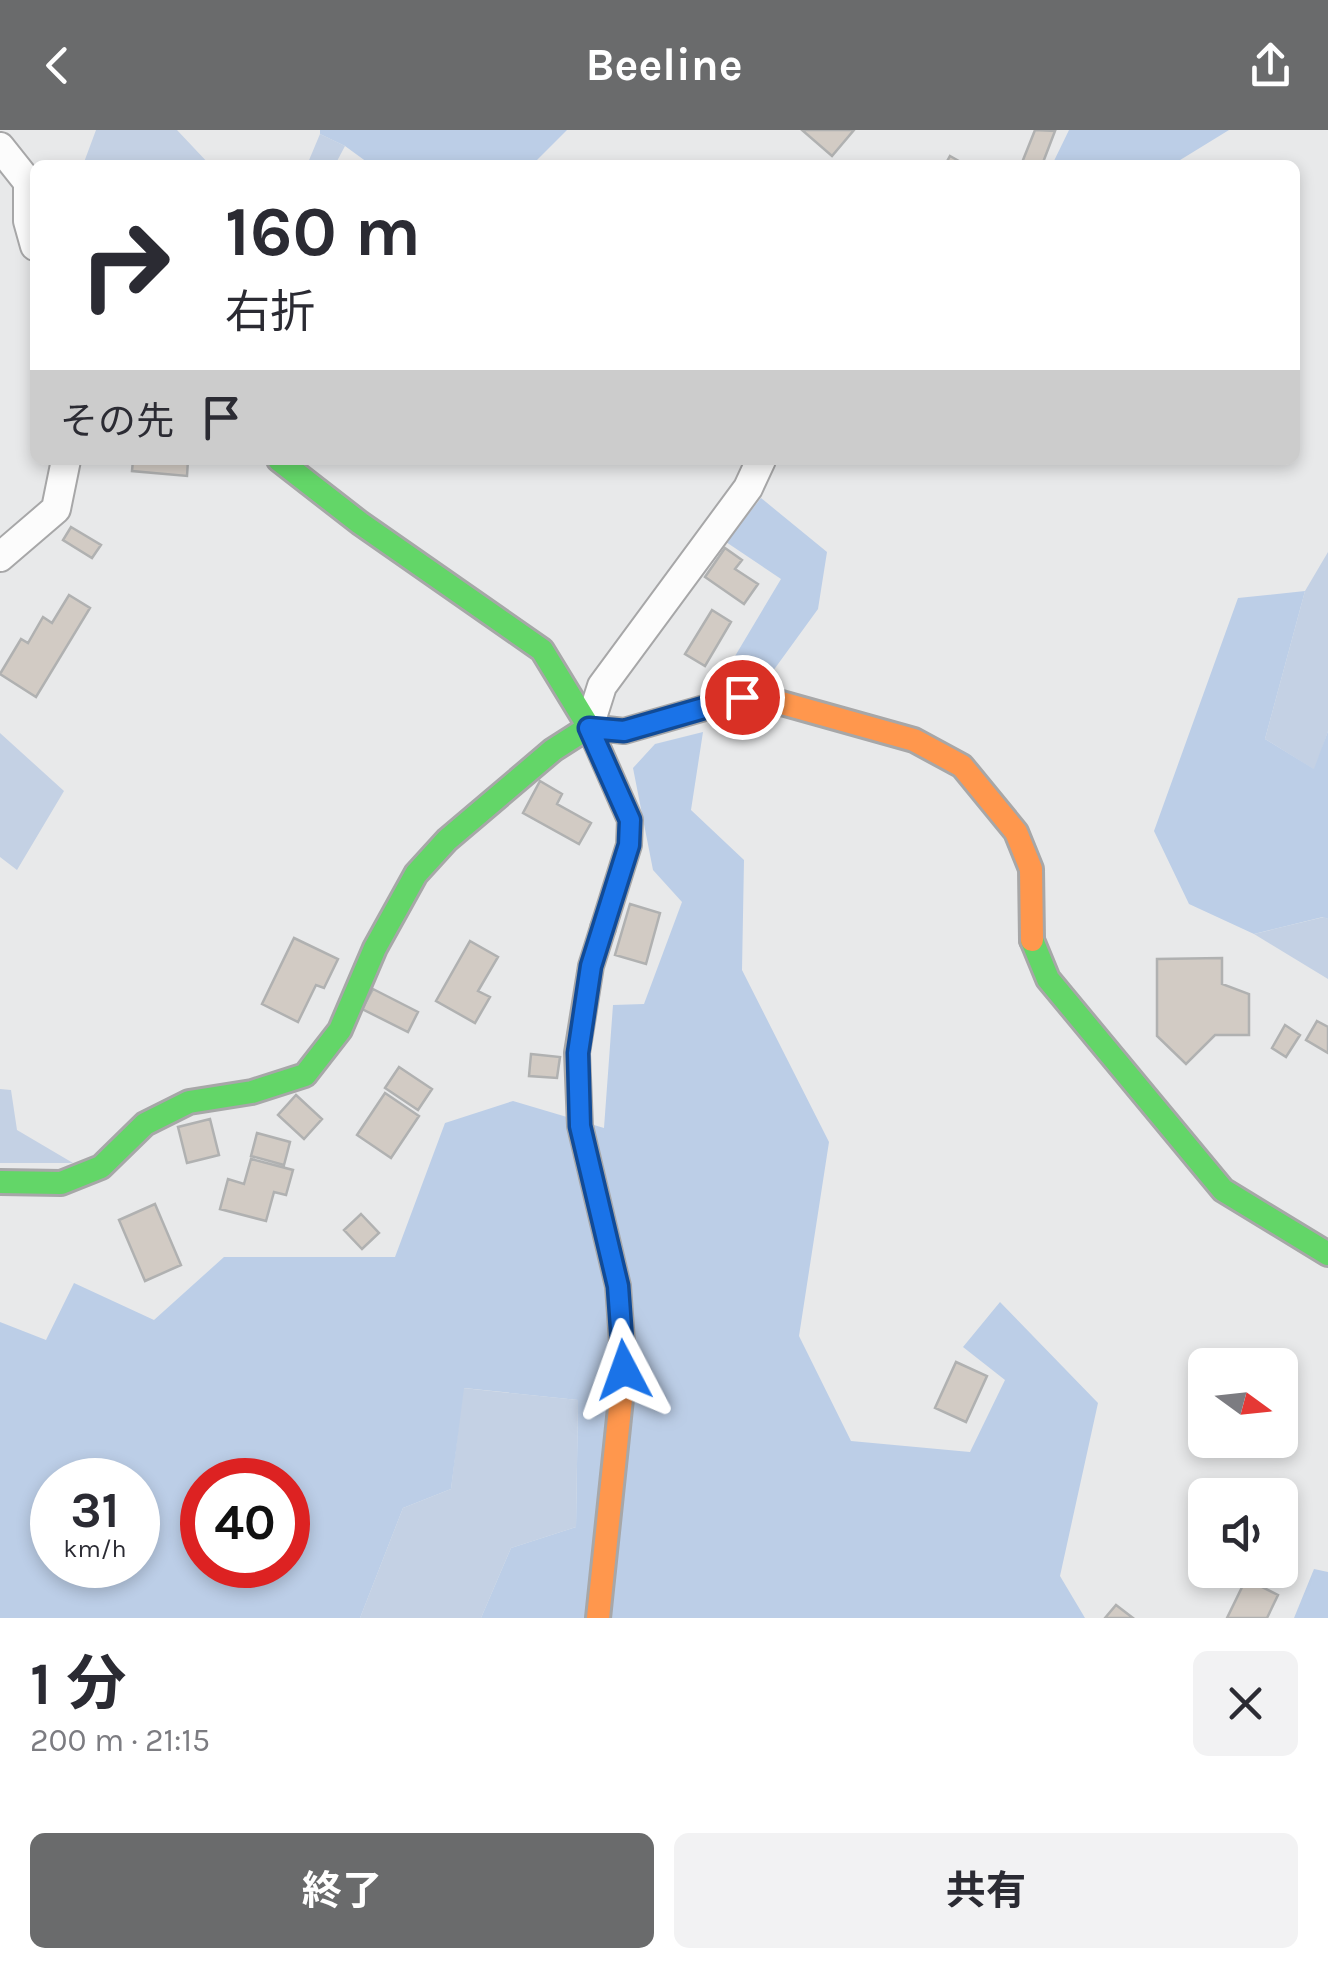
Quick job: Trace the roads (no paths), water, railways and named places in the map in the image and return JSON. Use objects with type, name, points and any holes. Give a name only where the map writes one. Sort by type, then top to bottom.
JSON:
[{"type":"street","points":[[0,147],[30,184]]},
{"type":"street","points":[[0,557],[56,510],[65,465]]},
{"type":"street","points":[[285,465],[360,523],[542,650],[589,728],[630,820],[629,845],[591,966],[578,1053],[580,1126],[618,1286],[624,1370],[598,1618]]},
{"type":"street","points":[[589,728],[602,686],[748,488],[758,465]]},
{"type":"street","points":[[0,1182],[61,1183],[101,1167],[144,1124],[189,1102],[252,1092],[305,1075],[340,1030],[375,948],[416,874],[447,840],[554,750],[589,728],[624,731],[742,697],[784,702],[914,740],[962,766],[1016,832],[1031,868],[1030,936],[1048,979],[1223,1190],[1328,1254]]}]
